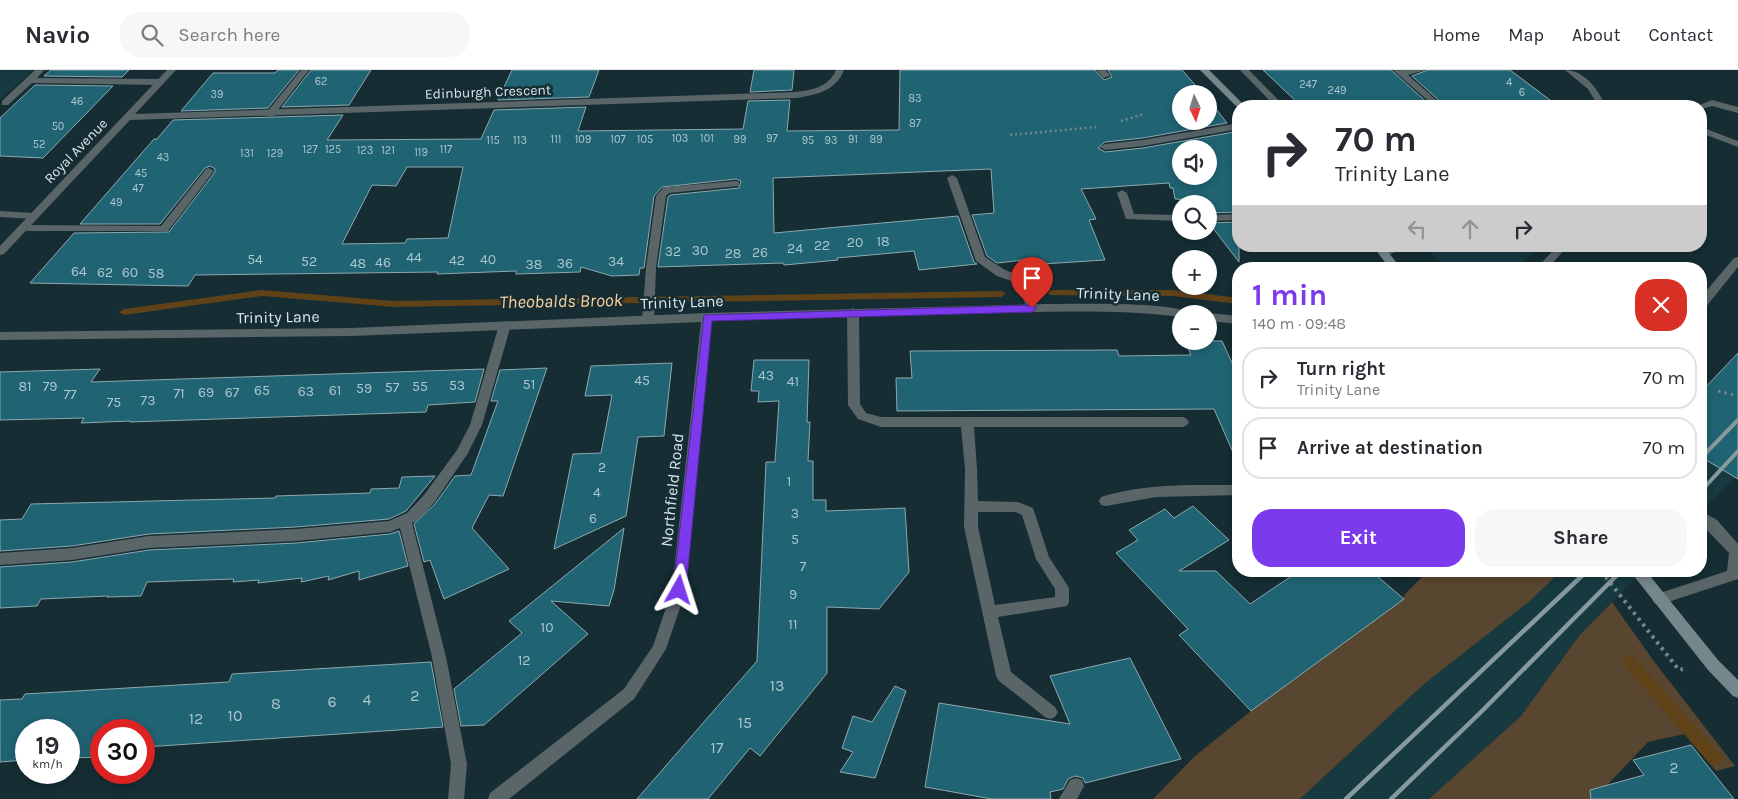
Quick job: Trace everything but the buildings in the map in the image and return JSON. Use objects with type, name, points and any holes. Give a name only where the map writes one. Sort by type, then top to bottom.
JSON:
[{"type":"main road","points":[[1204,70],[1235,100]]},
{"type":"main road","points":[[1383,252],[1390,262]]},
{"type":"main road","points":[[1642,577],[1738,692]]},
{"type":"street","points":[[5,103],[40,70]]},
{"type":"street","name":"Royal Avenue","points":[[0,252],[172,70]]},
{"type":"street","points":[[270,114],[305,70]]},
{"type":"street","name":"Edinburgh Crescent","points":[[127,117],[270,114],[796,95],[814,92],[828,86],[836,79],[840,70]]},
{"type":"street","points":[[1244,70],[1274,100]]},
{"type":"street","points":[[1399,72],[1422,70]]},
{"type":"street","points":[[1569,70],[1592,88],[1599,100]]},
{"type":"street","points":[[1399,72],[1432,100]]},
{"type":"street","points":[[30,80],[160,82]]},
{"type":"street","points":[[1707,104],[1712,103],[1738,110]]},
{"type":"street","points":[[1105,146],[1143,143],[1232,127]]},
{"type":"street","points":[[1707,132],[1738,144]]},
{"type":"street","points":[[22,228],[164,229],[209,171]]},
{"type":"street","points":[[952,178],[980,258],[1001,273],[1022,281],[1032,308]]},
{"type":"street","points":[[648,320],[651,268],[661,196],[666,190],[736,184]]},
{"type":"street","points":[[1122,193],[1130,217],[1172,218]]},
{"type":"street","points":[[0,214],[33,216]]},
{"type":"street","points":[[1217,218],[1232,217]]},
{"type":"street","points":[[1548,262],[1557,252]]},
{"type":"street","points":[[1707,298],[1738,260]]},
{"type":"street","name":"Trinity Lane","points":[[0,336],[351,332],[852,312],[1032,308],[1148,309],[1172,312]]},
{"type":"street","points":[[852,312],[854,405],[862,416],[881,422],[1183,422]]},
{"type":"street","points":[[1217,317],[1232,319]]},
{"type":"street","name":"Northfield Road","points":[[496,799],[629,694],[659,649],[679,590],[707,318]]},
{"type":"street","points":[[0,559],[72,554],[150,542],[334,532],[390,526],[412,517],[429,499],[462,453],[476,425],[505,325]]},
{"type":"street","points":[[967,422],[971,469],[971,527],[1004,676],[1050,712]]},
{"type":"street","points":[[1106,501],[1133,493],[1155,491],[1232,490]]},
{"type":"street","points":[[971,506],[1018,507],[1028,512],[1043,559],[1062,588],[1062,602],[990,612]]},
{"type":"street","points":[[405,520],[439,657],[459,764],[456,799]]},
{"type":"street","points":[[1659,599],[1733,575],[1736,552],[1707,520]]},
{"type":"path","points":[[1118,122],[1144,114]]},
{"type":"path","points":[[1010,135],[1099,126]]},
{"type":"path","points":[[1718,391],[1738,396]]},
{"type":"path","points":[[1606,577],[1679,670],[1690,668]]},
{"type":"shaded area","points":[[0,70],[33,70],[0,100]]},
{"type":"shaded area","points":[[1430,252],[1534,252],[1524,262],[1439,262]]},
{"type":"shaded area","points":[[1738,353],[1738,474],[1707,506],[1707,386]]},
{"type":"shaded area","points":[[1422,577],[1555,577],[1531,600],[1423,685],[1300,799],[1153,799],[1195,756],[1251,711],[1403,599],[1405,594]]},
{"type":"shaded area","points":[[1555,577],[1637,577],[1579,636],[1521,716],[1429,799],[1300,799],[1423,685],[1531,600]]},
{"type":"shaded area","points":[[1612,602],[1653,660],[1735,766],[1716,771],[1685,734],[1648,742],[1594,799],[1429,799],[1521,716],[1579,636]]},
{"type":"waterway","name":"Theobalds Brook","points":[[124,312],[262,293],[394,304],[1001,294]]},
{"type":"waterway","name":"Theobalds Brook","points":[[1053,293],[1173,293],[1232,300]]},
{"type":"waterway","name":"Theobalds Brook","points":[[1629,661],[1715,759]]},
{"type":"railway","points":[[1707,452],[1738,420]]},
{"type":"railway","points":[[1707,485],[1738,451]]},
{"type":"railway","points":[[1346,799],[1581,577]]},
{"type":"railway","points":[[1391,799],[1481,712],[1615,577]]},
{"type":"route","points":[[679,590],[707,318],[852,312],[1032,308]]}]
